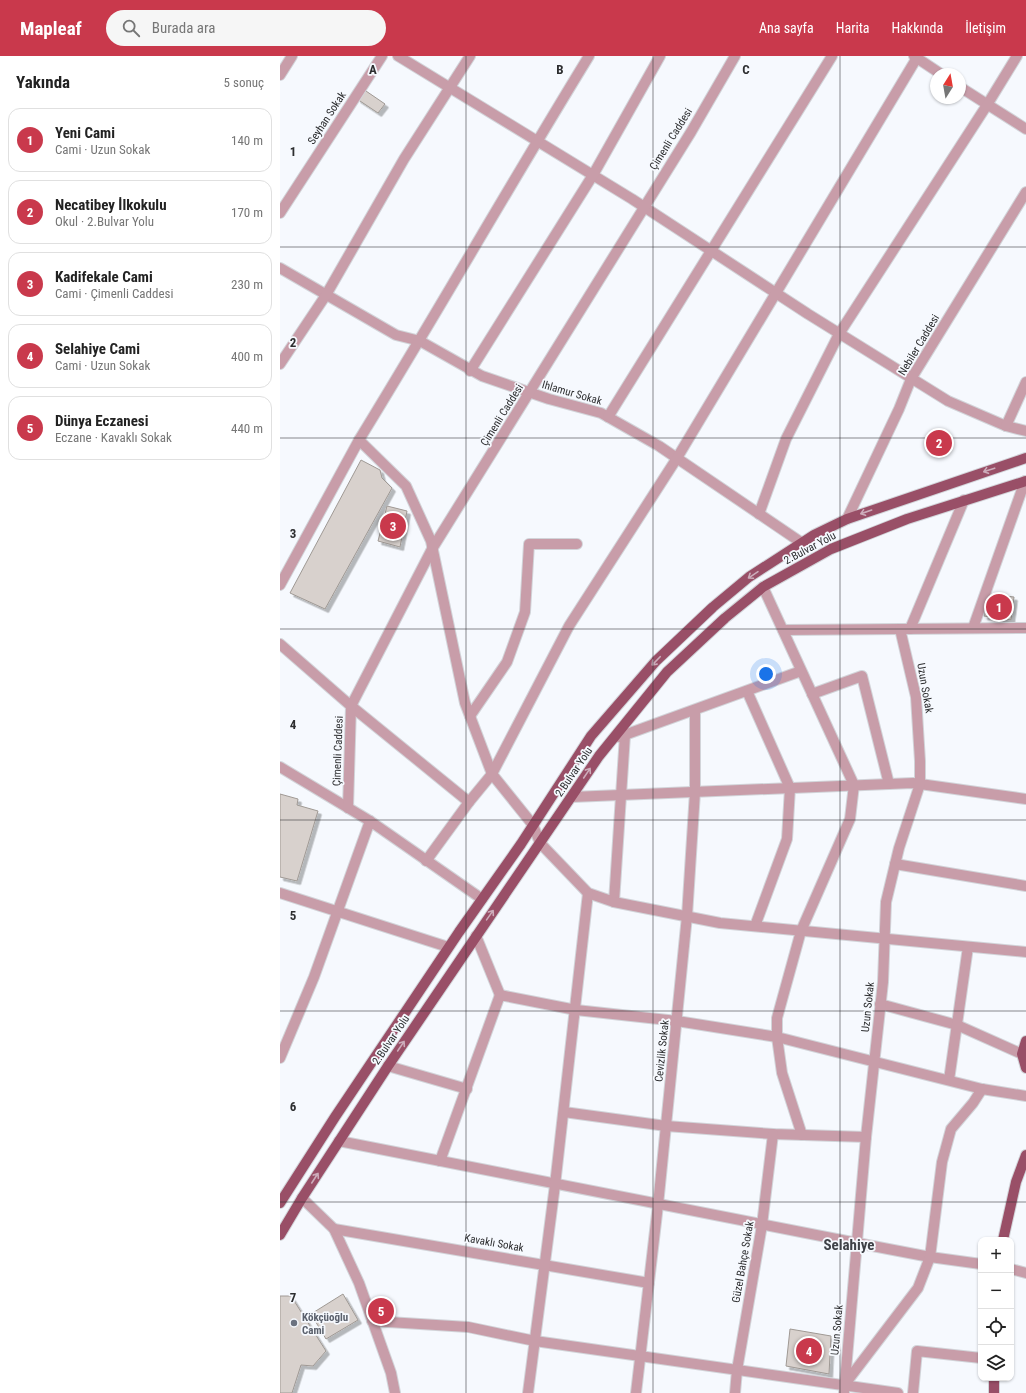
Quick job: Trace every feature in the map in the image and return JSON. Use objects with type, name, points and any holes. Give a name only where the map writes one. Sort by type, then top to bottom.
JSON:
[{"type":"main road","name":"2.Bulvar Yolu","points":[[280,1203],[335,1117],[448,947],[533,825],[591,736],[656,661],[749,577],[802,543],[847,519],[1026,458]]},
{"type":"main road","name":"2.Bulvar Yolu","points":[[280,1235],[302,1198],[388,1066],[476,936],[612,740],[667,672],[725,618],[763,587],[831,549],[907,519],[1026,481]]},
{"type":"main road","points":[[1026,1041],[1022,1054],[1026,1068]]},
{"type":"main road","points":[[1004,1237],[1016,1182],[1026,1155]]},
{"type":"main road","points":[[994,1381],[994,1393]]},
{"type":"street","points":[[280,75],[292,56]]},
{"type":"street","name":"Seyhan Sokak","points":[[280,213],[382,56]]},
{"type":"street","points":[[398,56],[644,206],[776,294],[911,379],[948,401],[1006,426],[1026,431]]},
{"type":"street","points":[[280,364],[326,295],[404,159],[470,56]]},
{"type":"street","points":[[280,585],[359,440],[420,341],[537,141],[589,56]]},
{"type":"street","points":[[470,371],[593,175],[660,56]]},
{"type":"street","name":"Çimenli Caddesi","points":[[348,808],[351,706],[432,549],[691,132],[735,56]]},
{"type":"street","points":[[608,417],[832,56]]},
{"type":"street","points":[[759,514],[786,439],[839,334],[1017,56]]},
{"type":"street","points":[[426,860],[492,774],[569,626],[677,458],[916,57],[932,68]]},
{"type":"street","points":[[966,91],[1026,129]]},
{"type":"street","name":"Nebiler Caddesi","points":[[847,519],[899,409],[911,379],[1026,192]]},
{"type":"street","name":"Ihlamur Sokak","points":[[280,268],[396,335],[420,341],[470,371],[530,393],[601,413],[677,458],[802,543]]},
{"type":"street","points":[[1006,426],[1026,382]]},
{"type":"street","points":[[359,440],[406,486],[431,541],[465,703],[492,774],[533,825],[540,843],[588,893],[614,902],[720,923],[1026,952]]},
{"type":"street","points":[[973,628],[1026,481]]},
{"type":"street","points":[[905,629],[964,500]]},
{"type":"street","points":[[470,716],[507,662],[525,612],[529,544],[577,544]]},
{"type":"street","points":[[763,587],[854,785],[850,819],[801,930],[777,1018],[777,1037],[782,1072],[802,1135]]},
{"type":"street","points":[[783,630],[1026,628]]},
{"type":"street","name":"Uzun Sokak","points":[[844,1389],[866,1137],[880,1004],[886,902],[895,864],[920,784],[916,697],[905,629]]},
{"type":"street","points":[[280,644],[351,706],[470,802]]},
{"type":"street","points":[[612,740],[802,671]]},
{"type":"street","points":[[812,694],[862,676],[889,784]]},
{"type":"street","points":[[747,691],[790,788],[787,839],[755,926]]},
{"type":"street","name":"Cevizlik Sokak","points":[[636,1393],[658,1205],[688,916],[695,792],[695,710]]},
{"type":"street","points":[[614,902],[625,735]]},
{"type":"street","points":[[280,767],[370,821],[482,900]]},
{"type":"street","points":[[572,797],[854,785],[920,784],[1026,799]]},
{"type":"street","points":[[280,1058],[314,977],[370,821]]},
{"type":"street","points":[[895,864],[1026,886]]},
{"type":"street","points":[[528,1393],[564,1112],[588,893]]},
{"type":"street","points":[[280,894],[338,911],[448,947]]},
{"type":"street","points":[[440,1161],[500,995],[476,936]]},
{"type":"street","points":[[949,1080],[968,946]]},
{"type":"street","points":[[500,995],[576,1010],[677,1021],[777,1037],[874,1060],[982,1089],[1026,1096]]},
{"type":"street","points":[[880,1004],[957,1025],[1022,1054]]},
{"type":"street","points":[[388,1066],[467,1089]]},
{"type":"street","points":[[844,1389],[918,1288],[930,1257],[942,1162],[951,1129],[973,1103],[982,1089]]},
{"type":"street","points":[[564,1112],[666,1126],[773,1134],[866,1137]]},
{"type":"street","name":"Güzel Bahçe Sokak","points":[[735,1393],[737,1370],[762,1225],[773,1134]]},
{"type":"street","points":[[339,1141],[762,1225],[930,1257],[978,1264]]},
{"type":"street","points":[[302,1198],[334,1229],[359,1283],[391,1373],[394,1393]]},
{"type":"street","name":"Kavaklı Sokak","points":[[334,1229],[649,1283]]},
{"type":"street","points":[[1014,1270],[1026,1273]]},
{"type":"street","points":[[372,1321],[468,1327],[535,1341],[737,1370],[844,1389],[898,1393]]},
{"type":"street","points":[[914,1393],[917,1351],[978,1358]]},
{"type":"building","points":[[363,89],[385,104],[378,113],[357,99]]},
{"type":"building","points":[[361,460],[380,470],[382,478],[392,488],[325,609],[290,593]]},
{"type":"building","points":[[387,506],[407,511],[400,547],[378,541]]},
{"type":"building","points":[[987,594],[1014,597],[1011,620],[984,616]]},
{"type":"building","points":[[280,794],[298,799],[297,805],[318,811],[297,881],[280,877]]},
{"type":"building","points":[[343,1294],[358,1320],[326,1339],[311,1314]]},
{"type":"building","name":"Kökçüoğlu Cami","points":[[280,1296],[291,1296],[326,1351],[313,1366],[301,1365],[292,1393],[280,1393]]},
{"type":"building","points":[[790,1329],[831,1336],[829,1374],[786,1366]]},
{"type":"place","name":"Necatibey İlkokulu","points":[[939,443]]},
{"type":"place","name":"Kadifekale Cami","points":[[393,526]]},
{"type":"place","name":"Yeni Cami","points":[[999,607]]},
{"type":"place","name":"Dünya Eczanesi","points":[[381,1311]]},
{"type":"place","name":"Kökçüoğlu Cami","points":[[294,1323]]},
{"type":"place","name":"Selahiye Cami","points":[[809,1351]]},
{"type":"district","name":"Selahiye","points":[[849,1245]]}]
